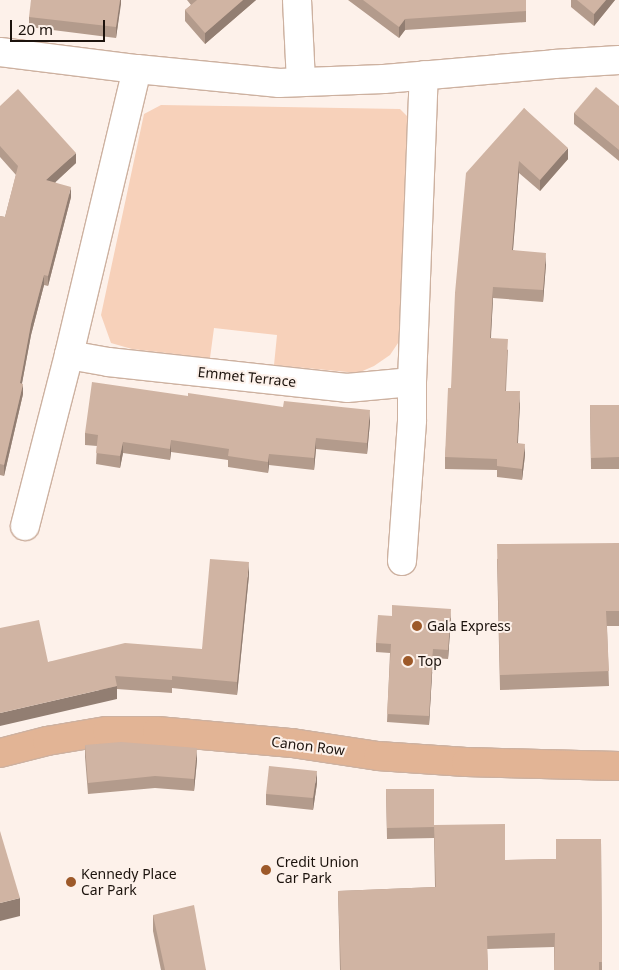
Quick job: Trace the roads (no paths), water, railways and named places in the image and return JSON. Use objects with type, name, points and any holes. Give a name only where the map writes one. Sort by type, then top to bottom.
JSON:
[{"type":"main road","name":"Canon Row","points":[[0,754],[47,741],[107,731],[157,731],[292,743],[378,756],[483,762],[619,766]]},
{"type":"street","points":[[297,0],[301,81]]},
{"type":"street","points":[[0,52],[227,79],[279,82],[384,79],[619,60]]},
{"type":"street","points":[[25,526],[69,355],[137,69]]},
{"type":"street","points":[[402,561],[412,420],[424,75]]},
{"type":"street","name":"Emmet Terrace","points":[[69,355],[108,362],[347,388],[412,382]]},
{"type":"place","name":"Gala Express","points":[[417,626]]},
{"type":"place","name":"Top","points":[[408,661]]},
{"type":"place","name":"Credit Union Car Park","points":[[266,870]]},
{"type":"place","name":"Kennedy Place Car Park","points":[[71,882]]}]
